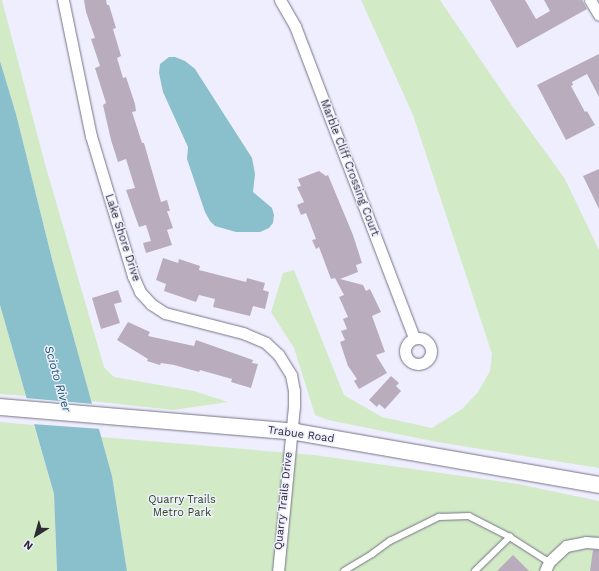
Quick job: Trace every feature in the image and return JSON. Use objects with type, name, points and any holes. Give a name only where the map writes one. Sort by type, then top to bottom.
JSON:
[{"type":"main road","name":"Trabue Road","points":[[0,407],[292,432],[599,485]]},
{"type":"street","name":"Lake Shore Drive","points":[[63,0],[91,136],[133,276],[140,292],[151,304],[165,313],[243,333],[266,343],[278,354],[287,367],[293,383],[294,406],[292,432]]},
{"type":"street","name":"Marble Cliff Crossing Court","points":[[280,0],[295,26],[414,338]]},
{"type":"street","points":[[590,0],[599,15]]},
{"type":"street","name":"Quarry Trails Drive","points":[[278,571],[292,432]]},
{"type":"street","points":[[547,566],[566,546],[586,542],[599,543]]},
{"type":"lane","points":[[344,571],[372,554],[390,540],[439,517],[469,516],[510,537],[547,566]]},
{"type":"lane","points":[[475,571],[510,537]]},
{"type":"green space","points":[[0,0],[2,0],[45,164],[104,367],[114,377],[194,391],[228,402],[173,410],[91,401],[53,263],[16,114],[0,61]]},
{"type":"green space","points":[[361,0],[440,0],[510,103],[565,179],[599,250],[599,468],[437,442],[328,420],[315,415],[294,348],[271,312],[283,273],[294,270],[344,395],[382,417],[432,428],[462,409],[478,392],[490,371],[492,354],[413,115]]},
{"type":"green space","points":[[0,305],[9,336],[26,396],[0,394]]},
{"type":"green space","points":[[0,422],[34,425],[54,494],[57,571],[0,571]]},
{"type":"green space","name":"Quarry Trails Metro Park","points":[[101,437],[314,455],[518,484],[599,501],[599,571],[127,571],[112,476]]},
{"type":"water","points":[[169,57],[175,57],[185,61],[195,69],[252,158],[255,174],[253,192],[272,208],[274,215],[273,223],[269,228],[260,232],[236,232],[215,226],[210,221],[205,212],[187,159],[188,147],[163,92],[159,73],[160,64]]},
{"type":"water","name":"Scioto River","points":[[0,61],[16,114],[53,263],[112,476],[127,571],[57,571],[54,494],[0,305]]},
{"type":"pier","points":[[25,398],[94,404],[101,429],[32,424]]},
{"type":"building","points":[[84,0],[106,0],[107,5],[109,5],[116,28],[113,29],[121,56],[117,58],[123,78],[126,77],[135,104],[136,111],[132,112],[142,143],[144,143],[161,202],[167,200],[170,211],[167,211],[173,228],[167,230],[172,245],[146,253],[143,243],[151,241],[146,225],[139,227],[126,190],[135,188],[126,159],[118,162],[111,140],[103,105],[106,103],[95,68],[100,66],[91,39],[95,38],[86,12]]},
{"type":"building","points":[[490,0],[525,0],[536,19],[550,11],[544,0],[582,0],[587,9],[517,48]]},
{"type":"building","points":[[599,54],[599,97],[587,74],[572,82],[573,85],[571,86],[585,112],[587,111],[595,125],[566,140],[537,85]]},
{"type":"building","points":[[599,169],[599,209],[583,176]]},
{"type":"building","points":[[319,171],[326,176],[328,175],[353,235],[362,263],[356,265],[358,272],[340,279],[363,285],[366,291],[370,289],[381,312],[372,316],[385,352],[376,355],[387,373],[359,389],[354,381],[357,379],[348,366],[340,342],[345,340],[341,331],[347,329],[343,319],[348,317],[339,297],[344,295],[335,278],[331,279],[319,247],[316,249],[312,240],[316,239],[306,213],[301,215],[297,205],[304,202],[297,187],[301,186],[298,179]]},
{"type":"building","points":[[163,258],[178,263],[179,259],[200,266],[199,270],[246,282],[247,278],[265,283],[263,290],[269,292],[265,309],[253,306],[250,316],[213,307],[215,299],[199,295],[196,302],[164,291],[166,284],[156,280]]},
{"type":"building","points":[[118,290],[122,302],[114,304],[120,323],[101,329],[92,298]]},
{"type":"building","points":[[128,322],[150,332],[148,336],[194,346],[196,340],[253,360],[252,363],[258,364],[251,388],[231,382],[232,379],[200,370],[199,372],[174,365],[161,363],[160,365],[147,361],[148,359],[117,340]]},
{"type":"building","points":[[391,376],[399,383],[396,386],[401,391],[385,409],[379,404],[377,407],[369,400]]},
{"type":"building","points":[[593,550],[599,550],[599,571],[590,571]]},
{"type":"building","points":[[513,555],[529,571],[497,571]]}]
